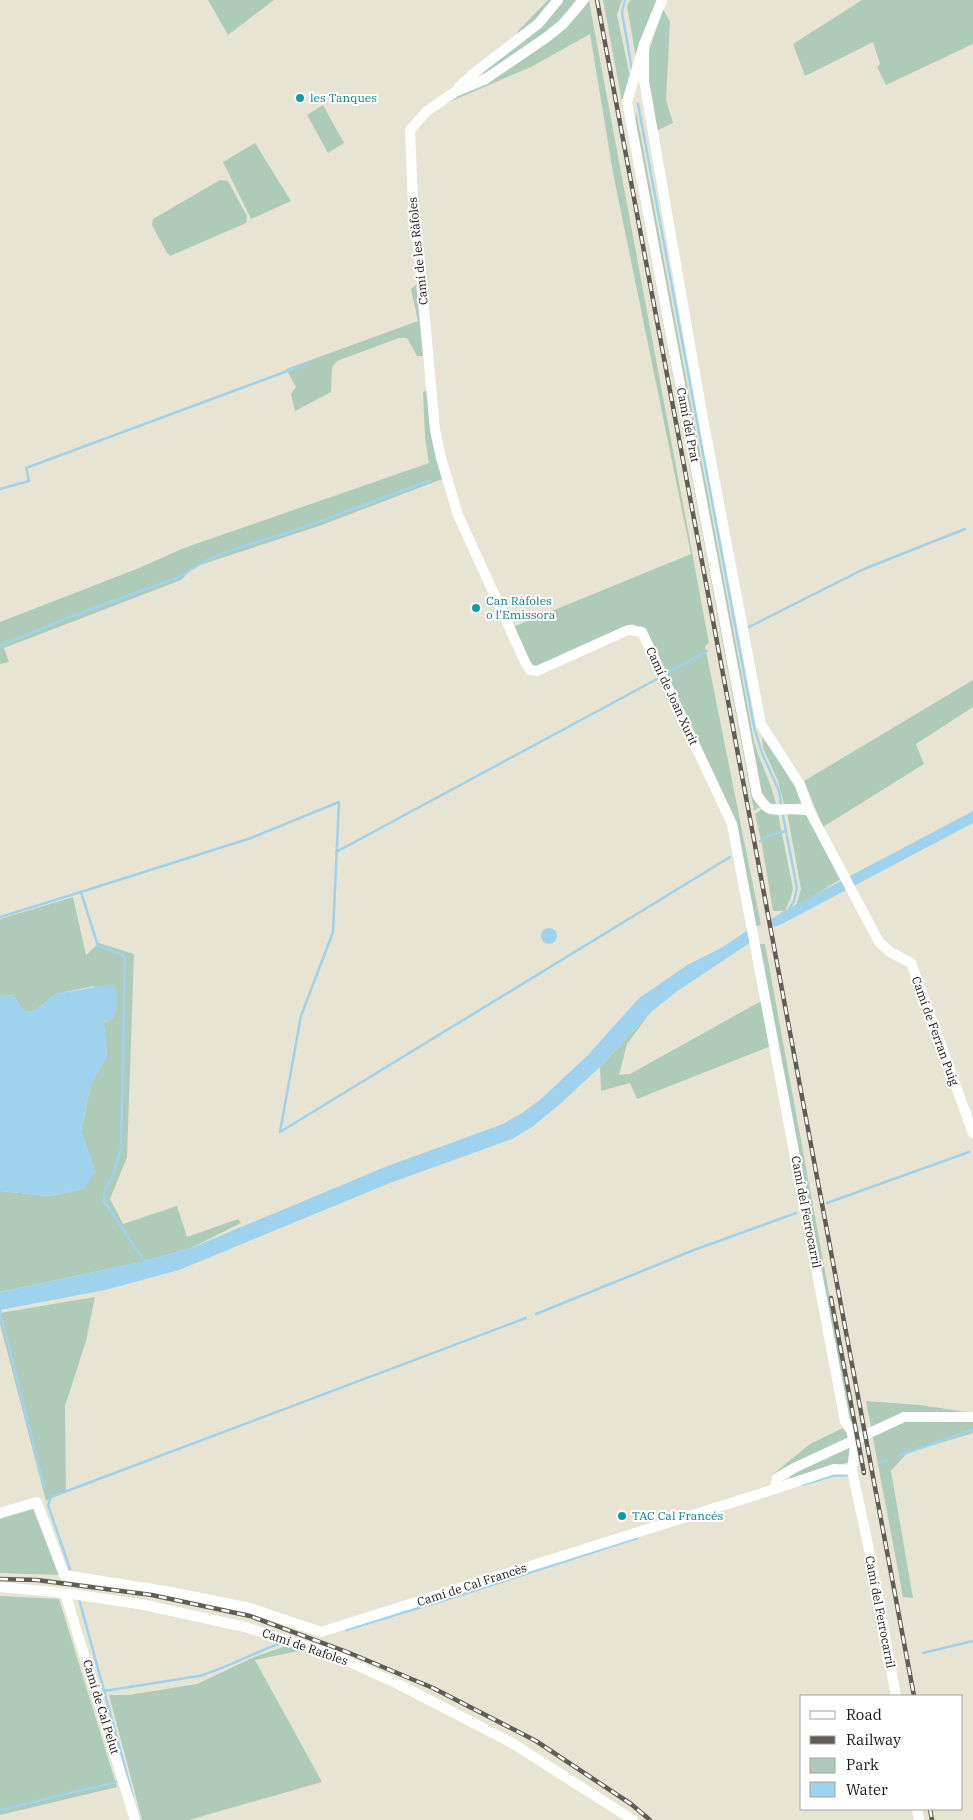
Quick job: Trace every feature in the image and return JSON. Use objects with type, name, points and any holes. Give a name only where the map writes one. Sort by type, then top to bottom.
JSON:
[{"type":"street","points":[[455,92],[474,73],[538,24],[558,0]]},
{"type":"street","name":"Camí de les Ràfoles","points":[[458,515],[435,430],[418,242],[414,229],[410,130],[427,111],[455,92],[484,80],[547,37],[563,24],[583,0]]},
{"type":"street","name":"Camí del Prat","points":[[662,0],[644,44],[627,102],[757,795],[764,806],[774,811],[788,809],[809,810]]},
{"type":"street","name":"Camí de Ferran Puig","points":[[644,44],[644,81],[703,419],[761,724],[800,785],[809,810],[879,942],[890,952],[911,963],[973,1133]]},
{"type":"street","name":"Camí de Joan Xurit","points":[[458,515],[530,670],[537,671],[628,630],[642,632],[732,824],[757,953]]},
{"type":"street","name":"Camí del Ferrocarril","points":[[757,953],[845,1421],[851,1430],[855,1446],[852,1470],[896,1695]]},
{"type":"street","points":[[852,1470],[834,1469],[775,1489],[777,1478],[794,1468],[904,1417],[973,1417]]},
{"type":"street","name":"Camí de Cal Francès","points":[[0,1513],[37,1502],[64,1575],[171,1592],[250,1608],[322,1632],[775,1489]]},
{"type":"street","name":"Camí de Rafoles","points":[[0,1588],[66,1593],[145,1605],[245,1627],[334,1655],[512,1743],[633,1820]]},
{"type":"street","name":"Camí de Cal Pelut","points":[[66,1593],[135,1820]]},
{"type":"green space","points":[[208,0],[274,0],[228,35]]},
{"type":"green space","points":[[548,0],[555,0],[516,39],[518,31]]},
{"type":"green space","points":[[562,0],[576,0],[562,19],[542,38],[484,74],[482,73],[519,45]]},
{"type":"green space","points":[[603,0],[622,0],[617,15],[631,81],[625,101],[635,127],[636,111],[754,741],[776,804],[758,808],[754,811]]},
{"type":"green space","points":[[630,0],[660,0],[637,63],[627,6]]},
{"type":"green space","points":[[862,0],[973,0],[973,44],[886,85],[877,67],[880,64],[873,42],[805,76],[793,44]]},
{"type":"green space","points":[[589,1],[709,643],[705,646],[761,925],[756,926],[734,822],[644,629],[632,624],[538,668],[527,662],[515,626],[691,554],[613,173],[590,34],[531,67],[454,100],[431,112],[547,42],[576,17]]},
{"type":"green space","points":[[663,9],[670,22],[666,100],[673,123],[655,130],[646,80],[647,57]]},
{"type":"green space","points":[[323,105],[344,143],[328,153],[307,115]]},
{"type":"green space","points":[[255,143],[291,201],[251,219],[223,162]]},
{"type":"green space","points":[[220,180],[228,181],[247,216],[246,223],[170,256],[152,225],[153,219]]},
{"type":"green space","points":[[416,285],[423,356],[417,356],[407,338],[399,338],[337,361],[332,367],[331,392],[295,411],[291,394],[296,387],[286,369],[418,321],[411,289]]},
{"type":"green space","points":[[427,390],[442,479],[322,525],[194,567],[181,580],[4,648],[9,662],[0,664],[0,622],[139,568],[184,548],[429,463],[425,438],[423,392]]},
{"type":"green space","points":[[973,680],[973,707],[916,744],[924,764],[823,827],[804,781]]},
{"type":"green space","points":[[762,737],[796,786],[802,803],[784,805],[778,781],[763,748]]},
{"type":"green space","points":[[762,809],[778,814],[793,889],[785,911],[773,911],[755,814]]},
{"type":"green space","points":[[787,812],[808,815],[841,879],[796,906],[801,889]]},
{"type":"green space","points":[[73,897],[86,955],[99,943],[134,954],[127,1157],[110,1199],[123,1224],[177,1206],[187,1237],[238,1219],[241,1223],[191,1248],[146,1261],[0,1292],[0,1191],[49,1196],[83,1189],[95,1172],[81,1131],[91,1083],[107,1056],[104,1022],[108,1021],[94,986],[56,994],[30,1013],[22,1009],[13,995],[0,997],[0,919]]},
{"type":"green space","points":[[758,944],[765,944],[853,1424],[846,1415]]},
{"type":"green space","points":[[763,1000],[771,1046],[637,1099],[630,1083],[601,1091],[600,1067],[650,1013],[627,1044],[619,1075],[630,1074]]},
{"type":"green space","points":[[95,1297],[86,1341],[65,1406],[66,1491],[46,1501],[0,1324],[0,1313]]},
{"type":"green space","points":[[866,1401],[920,1405],[973,1413],[973,1433],[907,1453],[891,1471],[913,1598],[903,1597]]},
{"type":"green space","points":[[843,1428],[850,1437],[772,1475],[810,1444]]},
{"type":"green space","points":[[852,1444],[850,1462],[789,1478],[795,1471]]},
{"type":"green space","points":[[33,1509],[59,1575],[0,1573],[0,1519]]},
{"type":"green space","points":[[0,1596],[59,1599],[117,1787],[0,1815]]},
{"type":"green space","points":[[289,1645],[326,1657],[298,1651],[255,1660],[322,1782],[189,1820],[142,1820],[109,1695],[129,1695],[197,1684],[254,1657]]},
{"type":"water","points":[[973,811],[973,823],[782,924],[780,913]]},
{"type":"water","points":[[546,928],[552,928],[557,933],[555,942],[546,944],[541,939],[541,933]]},
{"type":"water","points":[[750,929],[751,942],[676,992],[650,1013],[600,1067],[560,1104],[532,1127],[512,1139],[390,1183],[179,1270],[105,1290],[0,1310],[0,1292],[146,1261],[191,1248],[385,1167],[503,1124],[541,1099],[588,1055],[638,999],[687,965],[721,948]]},
{"type":"water","points":[[106,985],[114,986],[116,990],[116,1010],[114,1018],[104,1022],[107,1056],[91,1083],[81,1130],[95,1172],[84,1189],[49,1196],[0,1191],[0,997],[13,995],[22,1009],[30,1013],[56,994]]},
{"type":"waterway","points":[[625,0],[622,12],[632,70]]},
{"type":"waterway","points":[[638,104],[754,727],[762,753],[779,791],[781,804]]},
{"type":"waterway","points":[[0,489],[29,481],[26,468],[306,364]]},
{"type":"waterway","points":[[0,646],[65,619],[182,576],[223,553],[299,529],[429,481]]},
{"type":"waterway","points":[[747,628],[864,569],[965,529]]},
{"type":"waterway","points":[[669,672],[707,651]]},
{"type":"waterway","points":[[336,852],[657,679]]},
{"type":"waterway","points":[[146,1264],[104,1201],[105,1190],[113,1176],[121,1149],[125,958],[121,954],[98,946],[81,892],[251,838],[339,802],[333,932],[301,1016],[280,1132],[730,857]]},
{"type":"waterway","points":[[783,816],[797,888],[794,901],[789,909]]},
{"type":"waterway","points":[[760,841],[770,835],[786,831]]},
{"type":"waterway","points":[[0,917],[81,892]]},
{"type":"waterway","points":[[775,922],[791,913]]},
{"type":"waterway","points":[[827,1203],[969,1152]]},
{"type":"waterway","points":[[536,1314],[694,1250],[796,1213]]},
{"type":"waterway","points":[[0,1311],[44,1488]]},
{"type":"waterway","points":[[70,1569],[48,1505],[51,1497],[526,1318]]},
{"type":"waterway","points":[[900,1455],[973,1430]]},
{"type":"waterway","points":[[879,1463],[887,1460]]},
{"type":"waterway","points":[[802,1485],[832,1476],[849,1475]]},
{"type":"waterway","points":[[346,1630],[637,1538]]},
{"type":"waterway","points":[[79,1599],[133,1797]]},
{"type":"waterway","points":[[923,1653],[973,1641]]},
{"type":"waterway","points":[[104,1691],[199,1676],[281,1643]]},
{"type":"waterway","points":[[0,1810],[116,1782]]},
{"type":"railway","points":[[597,0],[914,1695]]},
{"type":"railway","points":[[831,1298],[864,1473]]},
{"type":"railway","points":[[0,1579],[37,1580],[152,1595],[250,1616],[347,1652],[433,1688],[536,1741],[631,1804],[650,1820]]},
{"type":"railway","points":[[930,1810],[932,1820]]},
{"type":"place","name":"les Tanques","points":[[300,98]]},
{"type":"place","name":"Can Ràfoles o l'Emissora","points":[[476,608]]},
{"type":"place","name":"TAC Cal Francés","points":[[622,1516]]}]
